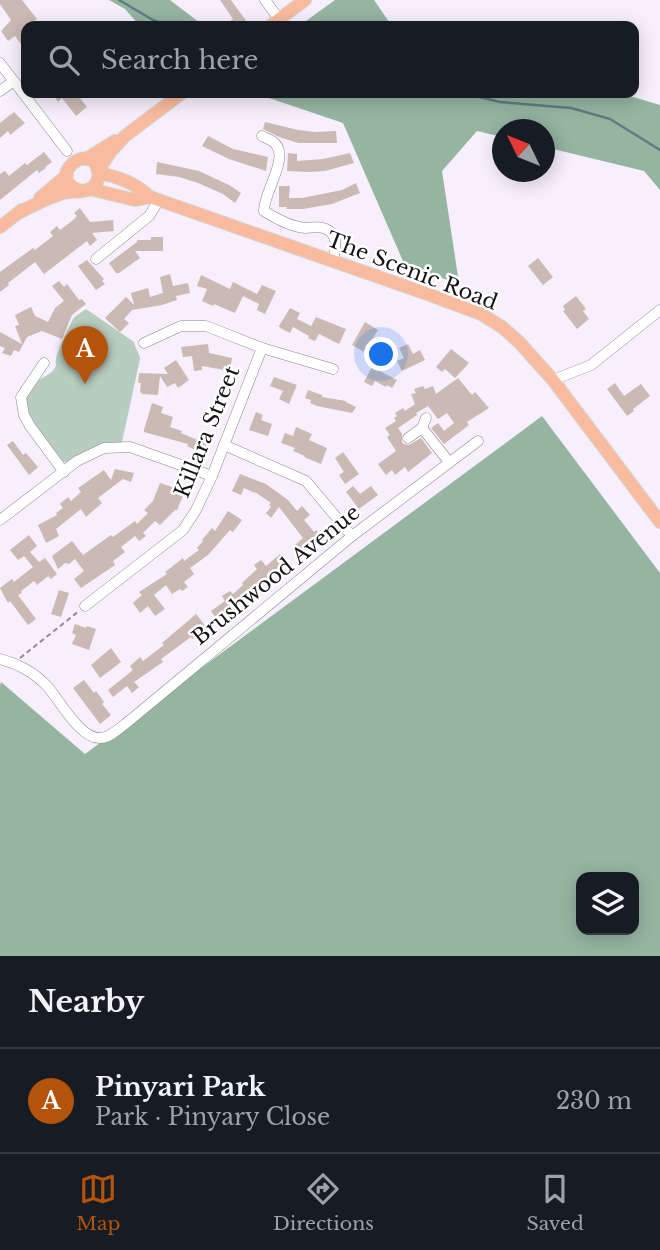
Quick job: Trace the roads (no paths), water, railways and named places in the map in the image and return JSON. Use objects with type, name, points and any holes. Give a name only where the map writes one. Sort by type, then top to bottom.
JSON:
[{"type":"main road","points":[[277,21],[305,0]]},
{"type":"main road","points":[[86,159],[125,136],[175,98]]},
{"type":"main road","points":[[99,172],[94,163],[86,159],[73,162],[67,170],[69,184],[73,188],[86,190],[97,183],[99,172],[111,151],[125,136]]},
{"type":"main road","name":"The Scenic Road","points":[[99,172],[137,186],[154,198],[481,314],[502,327],[553,380],[660,522]]},
{"type":"main road","name":"The Scenic Road","points":[[0,227],[46,194],[67,175]]},
{"type":"main road","name":"The Scenic Road","points":[[18,213],[64,192],[86,190],[135,200],[154,198]]},
{"type":"street","points":[[265,0],[273,21]]},
{"type":"street","points":[[0,63],[21,90]]},
{"type":"street","points":[[0,91],[14,81]]},
{"type":"street","points":[[27,98],[68,151]]},
{"type":"street","points":[[262,136],[275,142],[280,150],[280,161],[263,203],[264,211],[304,228],[322,227],[331,232],[337,245],[333,261]]},
{"type":"street","points":[[96,258],[149,216],[154,198]]},
{"type":"street","points":[[553,380],[591,365],[660,310]]},
{"type":"street","points":[[144,343],[181,326],[206,326],[262,348],[333,369]]},
{"type":"street","name":"Killara Street","points":[[85,606],[183,530],[197,510],[262,348]]},
{"type":"street","points":[[44,363],[21,397],[24,415],[64,472]]},
{"type":"street","points":[[408,438],[422,428],[426,418]]},
{"type":"street","points":[[422,428],[449,463]]},
{"type":"street","name":"Brushwood Avenue","points":[[0,659],[14,663],[46,684],[83,731],[100,738],[111,734],[352,536],[478,441]]},
{"type":"street","points":[[224,445],[306,481],[352,536]]},
{"type":"street","points":[[0,520],[77,461],[104,448],[130,447],[212,477]]},
{"type":"waterway","points":[[119,0],[156,21]]},
{"type":"waterway","points":[[484,98],[500,102],[571,108],[610,119],[660,150]]},
{"type":"place","name":"Pinyari Park","points":[[85,384]]}]
